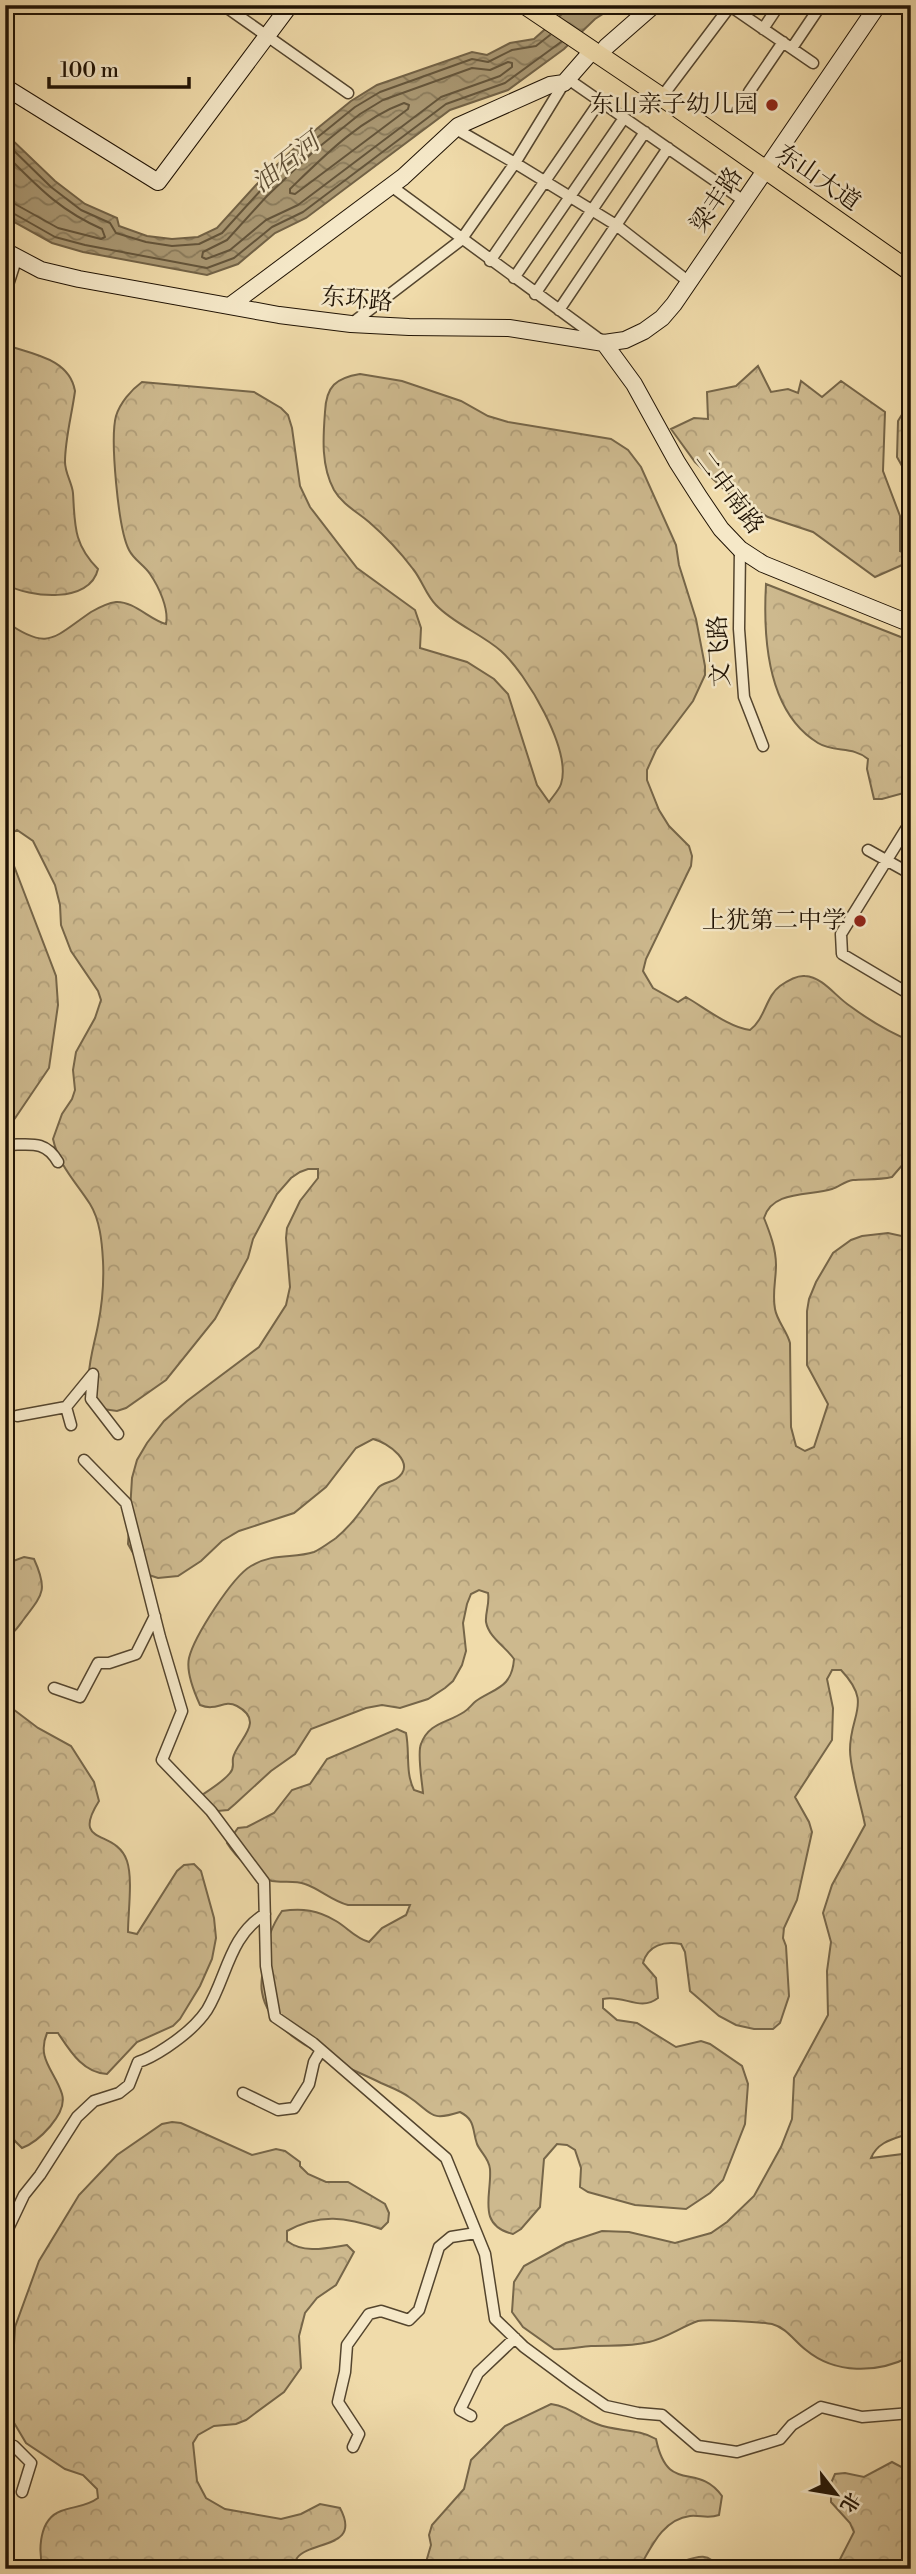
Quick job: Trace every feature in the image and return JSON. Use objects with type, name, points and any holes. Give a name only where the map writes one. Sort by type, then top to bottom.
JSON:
[{"type":"main road","name":"东山大道","points":[[534,7],[768,167],[911,259]]},
{"type":"main road","name":"东山大道","points":[[618,62],[667,90],[911,272]]},
{"type":"street","points":[[223,5],[348,93]]},
{"type":"street","points":[[5,87],[158,182],[290,5]]},
{"type":"street","points":[[351,324],[461,240],[566,81],[599,49],[654,5]]},
{"type":"street","points":[[763,29],[779,5]]},
{"type":"street","points":[[749,92],[821,5]]},
{"type":"street","name":"梁丰路","points":[[689,282],[878,5]]},
{"type":"street","points":[[667,90],[731,6],[813,63]]},
{"type":"street","points":[[231,305],[391,186],[456,129],[550,85],[566,81],[600,101],[744,201]]},
{"type":"street","points":[[490,261],[600,101]]},
{"type":"street","points":[[514,278],[624,118]]},
{"type":"street","points":[[456,129],[616,225],[689,282]]},
{"type":"street","points":[[536,294],[645,132]]},
{"type":"street","points":[[559,310],[668,148]]},
{"type":"street","points":[[391,186],[604,343]]},
{"type":"street","points":[[5,294],[11,254]]},
{"type":"street","name":"东环路","points":[[11,254],[41,270],[66,276],[279,315],[351,324],[509,328],[604,343],[625,340],[662,318],[689,282]]},
{"type":"street","name":"二中南路","points":[[604,343],[634,384],[700,498],[740,549],[763,564],[911,624]]},
{"type":"street","name":"文飞路","points":[[740,549],[738,629],[744,697],[763,746]]},
{"type":"street","points":[[911,821],[841,934],[842,954],[911,995]]},
{"type":"street","points":[[868,850],[911,874]]},
{"type":"street","points":[[5,1145],[43,1145],[52,1151],[58,1162]]},
{"type":"street","points":[[17,1416],[66,1407],[93,1374],[91,1399],[118,1434]]},
{"type":"street","points":[[66,1407],[71,1425]]},
{"type":"street","points":[[84,1460],[126,1503],[182,1711],[162,1760],[211,1811],[264,1882],[266,1966],[275,2017],[321,2050],[446,2158],[485,2255],[495,2319],[574,2385],[606,2406],[662,2415],[698,2446],[737,2452],[780,2439],[792,2425],[821,2407],[862,2417],[911,2413]]},
{"type":"street","points":[[54,1688],[80,1697],[98,1663],[109,1663],[136,1654],[155,1616]]},
{"type":"street","points":[[5,2235],[24,2195],[77,2117],[94,2101],[119,2093],[129,2085],[138,2062],[182,2037],[205,2012],[228,1961],[249,1924],[265,1914]]},
{"type":"street","points":[[243,2093],[278,2110],[294,2108],[309,2084],[314,2063],[321,2050]]},
{"type":"street","points":[[353,2447],[359,2434],[338,2402],[345,2372],[347,2345],[369,2315],[381,2311],[409,2320],[419,2310],[439,2248],[451,2237],[476,2232]]},
{"type":"street","points":[[471,2416],[460,2410],[478,2373],[515,2338]]},
{"type":"street","points":[[5,2444],[13,2446],[31,2463],[22,2492]]},
{"type":"green space","points":[[12,347],[60,366],[72,381],[75,391],[65,466],[72,489],[77,533],[84,551],[98,569],[93,580],[72,593],[43,595],[5,584],[5,350]]},
{"type":"green space","points":[[758,366],[771,392],[788,389],[798,393],[801,381],[822,397],[841,381],[885,412],[883,471],[900,516],[900,551],[911,556],[911,561],[875,577],[813,532],[768,517],[730,495],[695,462],[671,429],[694,418],[708,419],[707,392],[736,386]]},
{"type":"green space","points":[[360,374],[402,381],[461,401],[488,416],[508,422],[611,439],[628,450],[641,467],[676,545],[679,565],[696,619],[705,666],[705,675],[693,701],[656,750],[647,770],[647,780],[659,810],[669,826],[689,846],[692,856],[691,866],[646,959],[643,971],[653,988],[678,1002],[686,997],[726,1022],[750,1030],[759,1020],[775,990],[799,976],[812,977],[872,1021],[911,1041],[911,1155],[892,1177],[853,1180],[832,1189],[783,1198],[768,1209],[764,1218],[776,1259],[775,1309],[790,1343],[791,1427],[796,1446],[805,1451],[814,1447],[828,1404],[807,1365],[807,1311],[816,1282],[833,1253],[851,1240],[888,1233],[911,1238],[911,2133],[882,2144],[871,2158],[911,2153],[911,2356],[884,2366],[857,2369],[830,2364],[817,2358],[777,2326],[735,2321],[698,2321],[642,2344],[554,2349],[523,2327],[512,2312],[514,2282],[524,2266],[566,2243],[602,2231],[629,2232],[675,2243],[711,2233],[754,2196],[781,2147],[792,2119],[794,2078],[828,2015],[827,1971],[831,1942],[823,1913],[832,1885],[865,1825],[850,1758],[851,1737],[858,1709],[856,1692],[851,1682],[841,1670],[832,1670],[827,1679],[833,1708],[832,1740],[795,1797],[812,1832],[797,1900],[784,1928],[789,1996],[780,2023],[773,2029],[754,2029],[736,2025],[719,2016],[690,1991],[685,1952],[681,1944],[658,1946],[645,1957],[643,1963],[656,1978],[658,1998],[645,2003],[603,1999],[603,2008],[617,2020],[637,2023],[676,2047],[701,2041],[710,2044],[742,2066],[748,2084],[745,2124],[723,2180],[710,2193],[686,2209],[635,2205],[588,2192],[580,2187],[581,2168],[575,2150],[567,2145],[557,2144],[544,2159],[540,2207],[521,2229],[513,2234],[501,2230],[490,2216],[489,2165],[477,2144],[469,2118],[460,2112],[442,2116],[432,2114],[403,2093],[310,2048],[278,2023],[268,2009],[262,1992],[267,1944],[282,1911],[303,1910],[323,1914],[369,1942],[382,1928],[406,1915],[410,1905],[348,1905],[305,1884],[266,1879],[246,1865],[227,1843],[238,1828],[247,1827],[274,1813],[292,1790],[310,1784],[327,1759],[397,1729],[406,1733],[414,1790],[423,1793],[419,1754],[424,1737],[434,1727],[464,1712],[506,1682],[513,1669],[514,1659],[488,1628],[488,1593],[479,1590],[471,1594],[467,1604],[463,1623],[466,1651],[462,1665],[453,1681],[445,1688],[428,1699],[400,1708],[382,1705],[366,1708],[311,1729],[295,1754],[271,1771],[228,1810],[207,1812],[199,1797],[232,1771],[235,1752],[250,1725],[246,1712],[232,1704],[215,1707],[200,1705],[191,1682],[188,1664],[192,1648],[224,1594],[243,1572],[268,1559],[314,1552],[336,1538],[378,1488],[402,1473],[403,1461],[386,1444],[373,1439],[356,1448],[326,1487],[294,1513],[239,1531],[178,1576],[158,1578],[142,1569],[128,1544],[132,1478],[137,1460],[164,1421],[259,1347],[286,1305],[290,1287],[287,1228],[300,1201],[318,1178],[318,1169],[300,1172],[277,1194],[253,1239],[248,1258],[215,1319],[166,1380],[126,1408],[117,1411],[96,1408],[89,1388],[89,1377],[102,1293],[101,1239],[93,1210],[64,1166],[53,1139],[75,1090],[73,1070],[76,1052],[95,1018],[101,1000],[98,991],[71,951],[61,925],[55,885],[33,841],[17,830],[8,836],[6,845],[56,976],[58,1005],[49,1068],[5,1133],[5,621],[31,636],[50,638],[94,610],[123,602],[166,624],[165,605],[160,592],[150,574],[131,554],[125,539],[116,483],[116,416],[126,397],[142,382],[254,392],[281,408],[288,415],[292,428],[300,486],[310,507],[357,568],[415,610],[421,628],[420,648],[467,662],[494,679],[508,694],[537,785],[549,802],[561,784],[563,769],[560,752],[544,713],[522,676],[501,651],[436,605],[398,551],[375,527],[345,504],[334,490],[324,452],[326,403],[334,385],[345,378]]},
{"type":"green space","points":[[909,403],[911,498],[907,475],[897,457],[898,421]]},
{"type":"green space","points":[[766,584],[911,641],[911,791],[874,799],[867,769],[868,759],[856,752],[818,743],[801,729],[788,713],[778,693],[768,649]]},
{"type":"green space","points":[[24,1557],[34,1559],[41,1578],[41,1591],[18,1628],[5,1639],[5,1564]]},
{"type":"green space","points":[[5,1703],[38,1728],[71,1746],[94,1782],[99,1801],[91,1815],[92,1831],[121,1851],[129,1868],[128,1932],[137,1934],[177,1871],[184,1865],[194,1864],[201,1871],[214,1918],[216,1938],[212,1959],[200,1986],[180,2019],[173,2026],[137,2042],[107,2074],[98,2073],[84,2065],[72,2054],[58,2033],[47,2033],[44,2042],[45,2058],[59,2086],[63,2102],[50,2126],[36,2140],[22,2148],[5,2125]]},
{"type":"green space","points":[[181,2123],[252,2155],[276,2149],[285,2151],[300,2162],[300,2166],[308,2174],[326,2182],[348,2182],[385,2204],[389,2213],[388,2222],[381,2229],[345,2220],[322,2219],[287,2231],[287,2241],[301,2248],[347,2245],[354,2252],[336,2285],[317,2298],[305,2313],[299,2336],[301,2368],[284,2392],[246,2420],[214,2426],[198,2435],[193,2443],[197,2481],[206,2498],[225,2509],[281,2519],[301,2514],[320,2504],[340,2508],[345,2521],[345,2531],[332,2542],[304,2552],[297,2558],[294,2569],[43,2569],[41,2544],[48,2521],[61,2511],[98,2498],[97,2489],[83,2475],[65,2469],[26,2443],[10,2416],[15,2327],[39,2261],[79,2195],[117,2155],[162,2124]]},
{"type":"green space","points":[[551,2404],[563,2407],[591,2422],[642,2433],[656,2439],[661,2456],[668,2467],[676,2473],[703,2480],[712,2486],[722,2496],[719,2515],[690,2516],[674,2522],[661,2533],[642,2563],[667,2566],[703,2557],[709,2558],[717,2569],[424,2569],[431,2545],[429,2535],[432,2525],[464,2489],[471,2460],[505,2426]]},
{"type":"green space","points":[[892,2462],[911,2472],[911,2569],[835,2569],[854,2532],[850,2523],[831,2502],[831,2483],[835,2474],[864,2477]]},
{"type":"water","name":"油石河","points":[[572,5],[617,5],[595,19],[564,49],[508,90],[450,110],[306,218],[275,233],[238,264],[207,275],[83,252],[52,243],[5,217],[5,133],[55,181],[85,204],[117,218],[119,226],[147,236],[172,239],[198,237],[217,228],[256,185],[303,140],[351,101],[377,85],[472,52],[487,55],[510,43],[534,39]]},
{"type":"place","name":"东山亲子幼儿园","points":[[772,105]]},
{"type":"place","name":"上犹第二中学","points":[[860,921]]}]
